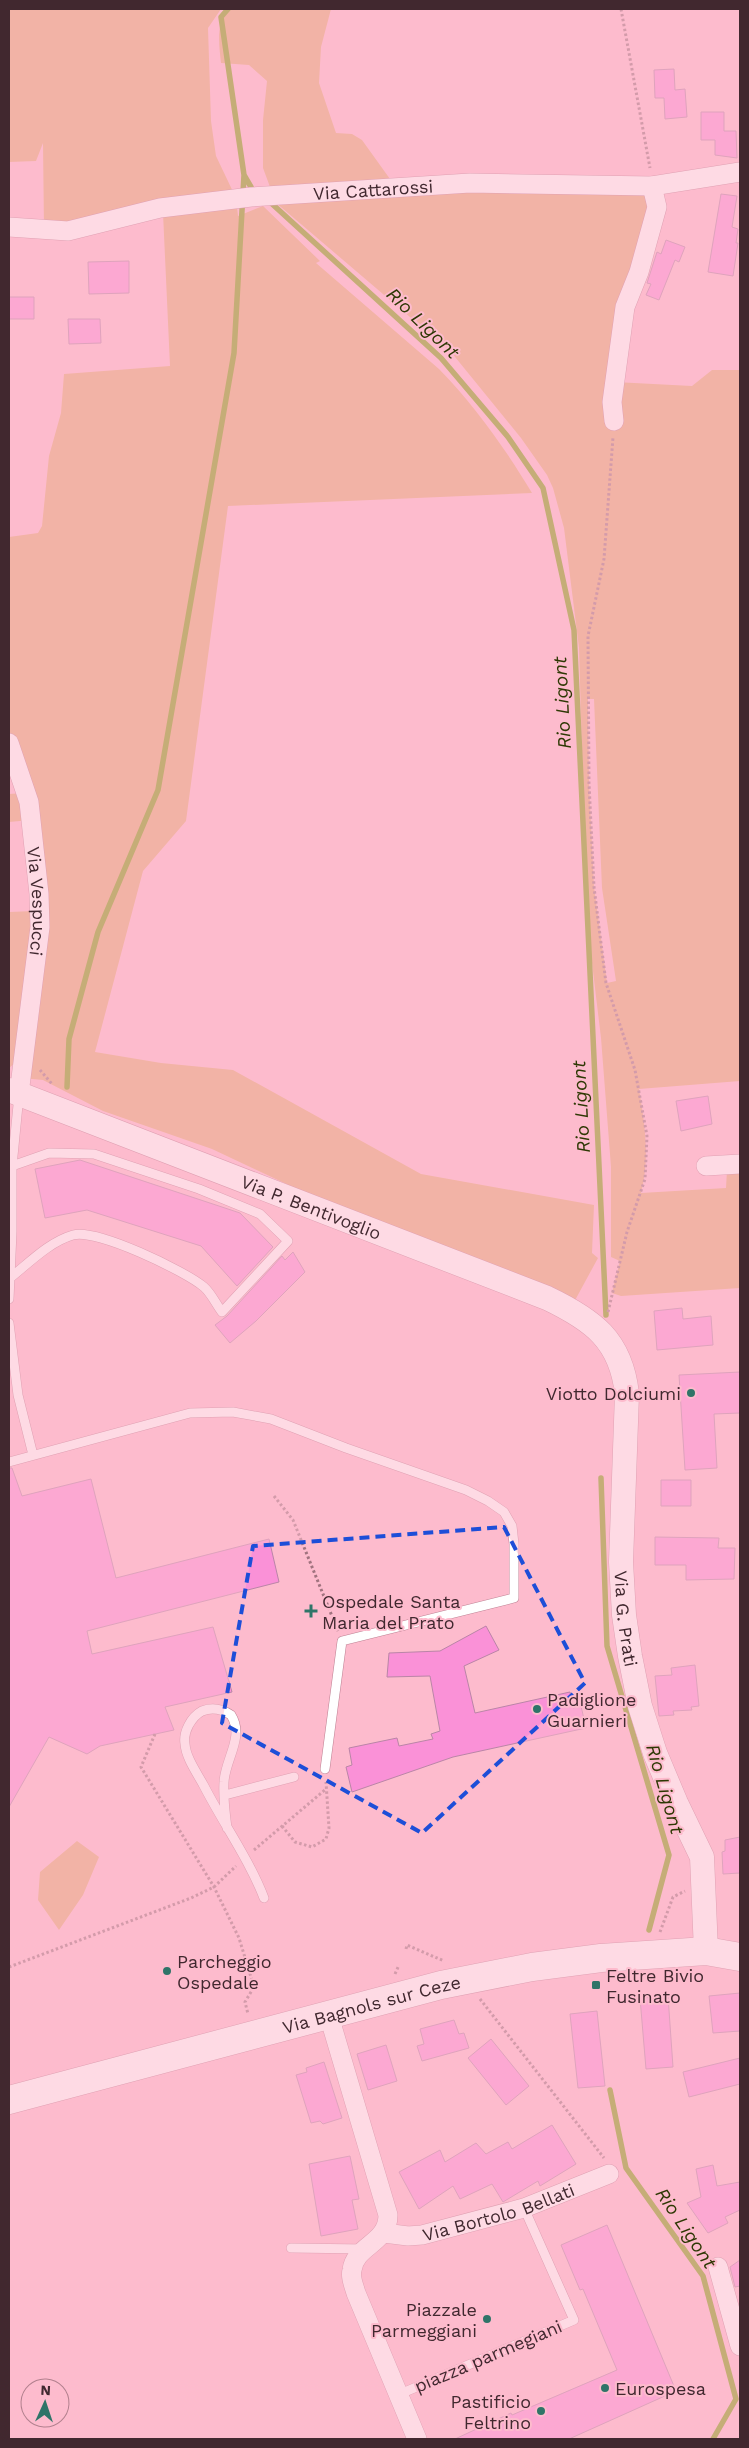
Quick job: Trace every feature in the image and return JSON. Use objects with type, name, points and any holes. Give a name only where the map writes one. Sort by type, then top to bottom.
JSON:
[{"type":"main road","name":"Via Bagnols sur Ceze","points":[[9,2100],[441,1986],[532,1967],[609,1958],[706,1951],[740,1957]]},
{"type":"street","name":"Via Cattarossi","points":[[9,227],[68,231],[160,208],[259,196],[470,183],[652,186],[740,172]]},
{"type":"street","points":[[614,422],[612,402],[625,308],[639,272],[657,207],[652,186]]},
{"type":"street","name":"Via Vespucci","points":[[9,743],[29,802],[40,927],[14,1092]]},
{"type":"street","name":"Via P. Bentivoglio","points":[[14,1092],[547,1298],[606,1327]]},
{"type":"street","points":[[706,1166],[740,1164]]},
{"type":"street","name":"Via G. Prati","points":[[606,1327],[622,1367],[627,1394],[621,1518],[624,1616],[631,1664],[640,1706],[655,1754],[702,1857],[706,1951]]},
{"type":"street","points":[[328,2016],[386,2205],[388,2226],[384,2233],[365,2250],[352,2268],[354,2286],[418,2439]]},
{"type":"street","name":"Via Bortolo Bellati","points":[[384,2233],[408,2236],[422,2235],[524,2208],[609,2174]]},
{"type":"street","points":[[718,2267],[740,2346]]},
{"type":"lane","points":[[9,1299],[14,1092]]},
{"type":"lane","points":[[10,1278],[45,1249],[75,1234],[114,1242],[166,1263],[204,1287],[222,1312],[288,1241],[260,1214],[199,1189],[94,1154],[50,1153],[12,1166]]},
{"type":"lane","points":[[9,1323],[18,1395],[33,1455]]},
{"type":"lane","points":[[9,1462],[190,1413],[233,1412],[271,1419],[346,1448],[466,1490],[488,1501],[504,1512],[512,1526],[514,1598],[342,1641],[325,1769]]},
{"type":"lane","points":[[226,1828],[225,1774],[235,1742],[236,1726],[231,1715],[217,1708],[200,1712],[189,1724],[185,1732],[185,1745],[190,1760],[226,1828],[245,1858],[264,1898]]},
{"type":"lane","points":[[224,1795],[294,1777]]},
{"type":"lane","name":"piazza parmegiani","points":[[400,2394],[574,2320],[524,2208]]},
{"type":"lane","points":[[292,2248],[365,2250]]},
{"type":"path","points":[[621,9],[648,143],[652,186]]},
{"type":"path","points":[[606,1327],[626,1232],[645,1179],[646,1136],[635,1070],[606,983],[594,887],[589,783],[588,636],[604,559],[614,422]]},
{"type":"path","points":[[32,1065],[40,1070],[56,1087]]},
{"type":"path","points":[[601,1311],[606,1327]]},
{"type":"path","points":[[274,1496],[293,1520],[342,1641]]},
{"type":"path","points":[[155,1734],[141,1767],[214,1887],[240,1938],[254,1987],[245,2002],[249,2017]]},
{"type":"path","points":[[282,1826],[300,1845],[312,1847],[322,1842],[328,1834],[329,1828],[325,1769]]},
{"type":"path","points":[[9,1967],[192,1898],[214,1887],[326,1789]]},
{"type":"path","points":[[477,1993],[606,2160],[610,2169],[609,2174]]},
{"type":"highlighted area","points":[[504,1527],[585,1683],[422,1833],[222,1723],[253,1546]]},
{"type":"shaded area","points":[[9,9],[221,9],[208,28],[211,121],[216,156],[236,198],[238,216],[263,206],[320,261],[316,263],[439,369],[452,382],[489,428],[532,493],[228,506],[186,821],[143,871],[95,1052],[161,1063],[233,1070],[421,1174],[594,1205],[592,1253],[598,1258],[573,1304],[350,1214],[212,1149],[103,1111],[43,1080],[21,1078],[15,1063],[9,1068],[9,912],[34,911],[31,820],[9,822],[9,794],[25,793],[9,743],[9,537],[38,533],[42,526],[49,456],[61,413],[64,374],[170,366],[163,213],[44,230],[43,143],[36,161],[9,162]]},
{"type":"shaded area","points":[[228,9],[331,9],[321,47],[319,83],[336,133],[352,134],[362,140],[390,179],[652,186],[615,382],[692,386],[712,370],[740,370],[740,1081],[639,1089],[645,1128],[646,1154],[641,1193],[726,1188],[727,1170],[740,1170],[740,1288],[621,1296],[612,1293],[620,1261],[611,1257],[611,1167],[601,1038],[587,921],[579,648],[564,528],[553,488],[547,475],[521,438],[451,352],[268,196],[273,195],[263,168],[263,120],[267,81],[249,65],[221,63],[219,34],[224,15]],"holes":[[[588,699],[594,699],[602,888],[616,981],[607,983],[594,887],[589,783]]]},
{"type":"shaded area","points":[[77,1841],[99,1857],[83,1895],[59,1930],[38,1900],[40,1872]]},
{"type":"building","points":[[674,69],[675,90],[685,89],[687,117],[665,119],[664,98],[655,98],[654,70]]},
{"type":"building","points":[[701,112],[724,112],[724,131],[736,131],[737,158],[715,155],[715,140],[701,140]]},
{"type":"building","points":[[721,194],[737,196],[732,227],[738,229],[733,276],[708,272]]},
{"type":"building","points":[[666,240],[685,247],[679,262],[675,260],[659,300],[646,295],[651,284],[647,283],[657,252],[661,254]]},
{"type":"building","points":[[129,261],[129,293],[89,294],[88,262]]},
{"type":"building","points":[[9,297],[34,297],[34,319],[9,319]]},
{"type":"building","points":[[68,319],[100,319],[101,343],[69,344]]},
{"type":"building","points":[[708,1096],[712,1124],[681,1131],[676,1101]]},
{"type":"building","points":[[80,1160],[240,1213],[273,1247],[237,1286],[201,1246],[87,1210],[45,1218],[35,1169]]},
{"type":"building","points":[[293,1252],[305,1272],[256,1321],[230,1343],[215,1325],[227,1316],[282,1256],[285,1260]]},
{"type":"building","points":[[682,1308],[683,1319],[711,1316],[713,1345],[657,1350],[654,1311]]},
{"type":"building","points":[[740,1372],[740,1413],[714,1414],[717,1468],[685,1470],[679,1375]]},
{"type":"building","points":[[9,1468],[12,1468],[22,1496],[91,1479],[116,1578],[269,1539],[279,1582],[87,1631],[92,1654],[213,1627],[232,1692],[165,1707],[174,1730],[100,1746],[87,1754],[49,1737],[9,1807]]},
{"type":"building","points":[[661,1480],[691,1480],[691,1506],[661,1506]]},
{"type":"building","points":[[655,1537],[719,1538],[718,1548],[735,1548],[734,1579],[686,1580],[686,1565],[655,1565]]},
{"type":"building","name":"Padiglione Guarnieri","points":[[486,1626],[499,1650],[464,1666],[475,1713],[570,1692],[573,1708],[581,1706],[586,1728],[453,1757],[352,1792],[346,1767],[352,1765],[349,1748],[397,1738],[399,1746],[433,1739],[431,1734],[440,1731],[430,1676],[387,1677],[389,1653],[440,1651]]},
{"type":"building","points":[[695,1665],[699,1706],[691,1707],[692,1710],[673,1711],[674,1715],[659,1716],[655,1676],[672,1675],[671,1668]]},
{"type":"building","points":[[740,1837],[740,1873],[723,1874],[722,1852],[725,1851],[725,1840]]},
{"type":"building","points":[[740,1993],[740,2031],[713,2033],[709,1996]]},
{"type":"building","points":[[668,1996],[673,2067],[646,2069],[640,1998]]},
{"type":"building","points":[[597,2011],[605,2086],[578,2088],[570,2014]]},
{"type":"building","points":[[454,2020],[459,2034],[464,2033],[469,2048],[422,2061],[417,2046],[424,2044],[420,2029]]},
{"type":"building","points":[[491,2039],[529,2086],[506,2105],[468,2058]]},
{"type":"building","points":[[386,2045],[397,2081],[368,2090],[357,2054]]},
{"type":"building","points":[[740,2058],[740,2084],[689,2097],[683,2072]]},
{"type":"building","points":[[324,2062],[342,2118],[323,2124],[320,2121],[311,2123],[296,2075],[307,2072],[306,2068]]},
{"type":"building","points":[[552,2125],[576,2164],[540,2186],[538,2181],[503,2202],[492,2184],[460,2199],[453,2186],[419,2209],[399,2172],[440,2150],[445,2162],[476,2143],[486,2154],[508,2142],[512,2149]]},
{"type":"building","points":[[350,2156],[359,2199],[352,2200],[358,2229],[321,2236],[309,2164]]},
{"type":"building","points":[[713,2165],[717,2186],[740,2182],[740,2210],[725,2217],[728,2223],[708,2233],[687,2203],[701,2197],[696,2169]]},
{"type":"building","points":[[607,2225],[676,2391],[569,2439],[455,2439],[511,2413],[512,2415],[617,2370],[583,2289],[580,2290],[561,2245]]},
{"type":"building","points":[[740,2260],[740,2286],[735,2287],[730,2267]]},
{"type":"waterway","name":"Rio Ligont","points":[[228,9],[221,17],[244,175],[251,187]]},
{"type":"waterway","points":[[67,1087],[69,1039],[98,932],[158,790],[234,353],[244,175]]},
{"type":"waterway","name":"Rio Ligont","points":[[270,202],[441,358],[508,437],[543,488],[574,630],[606,1315]]},
{"type":"waterway","name":"Rio Ligont","points":[[601,1478],[607,1646],[669,1855],[649,1930]]},
{"type":"waterway","name":"Rio Ligont","points":[[610,2090],[626,2168],[703,2276],[736,2399],[713,2439]]},
{"type":"place","name":"Viotto Dolciumi","points":[[691,1393]]},
{"type":"place","name":"Ospedale Santa Maria del Prato","points":[[311,1611]]},
{"type":"place","name":"Padiglione Guarnieri","points":[[537,1709]]},
{"type":"place","name":"Parcheggio Ospedale","points":[[167,1971]]},
{"type":"place","name":"Feltre Bivio Fusinato","points":[[596,1985]]},
{"type":"place","name":"Piazzale Parmeggiani","points":[[487,2319]]},
{"type":"place","name":"Eurospesa","points":[[605,2388]]},
{"type":"place","name":"Pastificio Feltrino","points":[[541,2411]]}]
